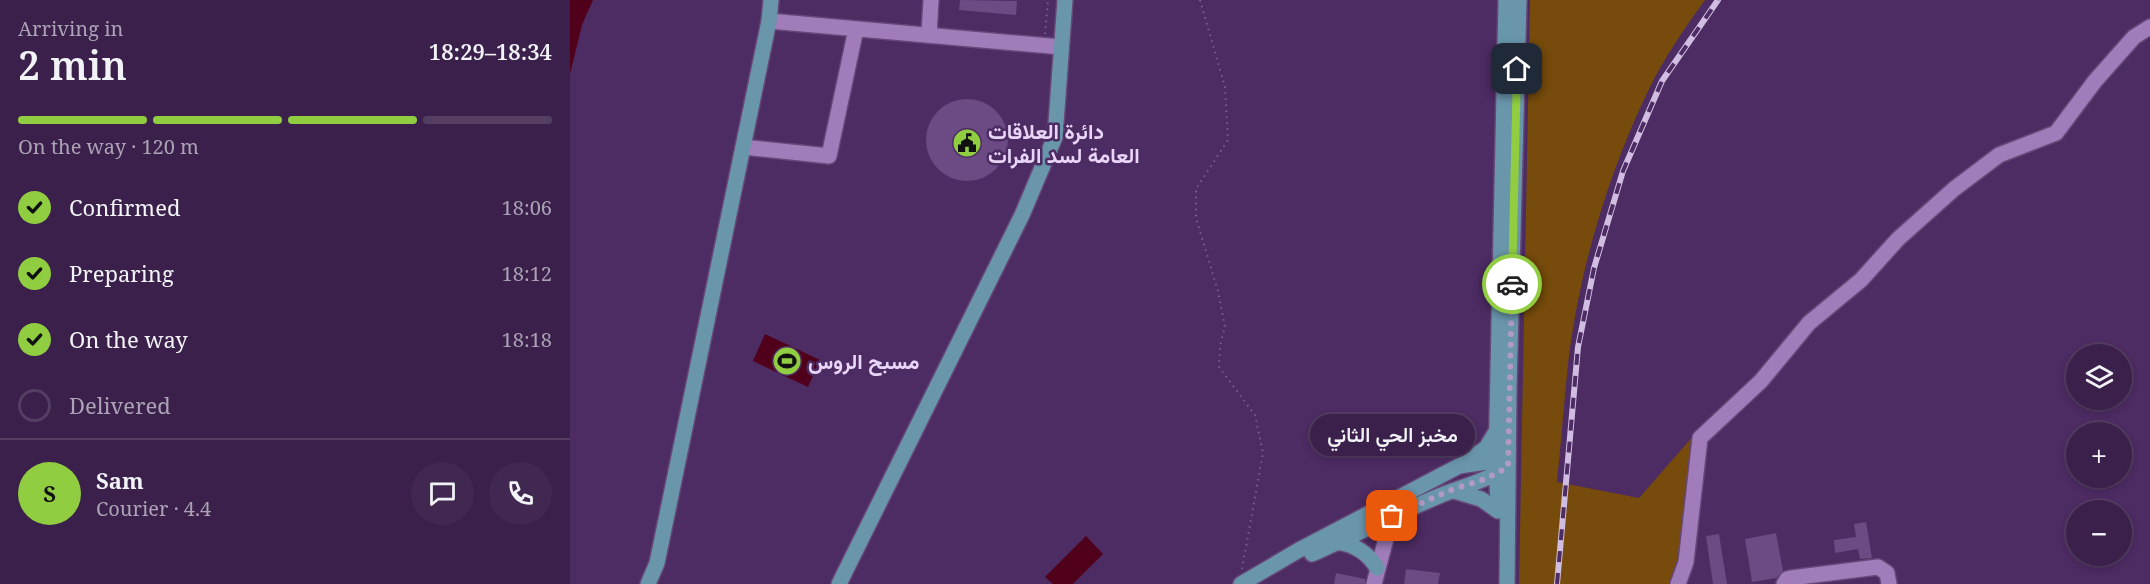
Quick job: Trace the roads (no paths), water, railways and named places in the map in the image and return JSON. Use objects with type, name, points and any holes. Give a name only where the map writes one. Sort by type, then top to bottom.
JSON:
[{"type":"main road","points":[[648,584],[657,563],[769,21],[771,0]]},
{"type":"main road","points":[[839,584],[1022,216],[1055,137],[1065,0]]},
{"type":"main road","points":[[1506,0],[1497,430],[1507,584]]},
{"type":"main road","points":[[1497,584],[1519,0]]},
{"type":"main road","points":[[1244,579],[1338,542],[1469,461],[1486,448],[1497,430]]},
{"type":"main road","points":[[1459,466],[1476,462],[1500,468]]},
{"type":"main road","points":[[1244,579],[1299,550],[1392,509],[1451,490],[1500,468]]},
{"type":"main road","points":[[1451,490],[1481,499],[1498,511]]},
{"type":"main road","points":[[1338,542],[1361,550],[1368,555],[1377,568]]},
{"type":"street","points":[[929,35],[931,0]]},
{"type":"street","points":[[769,21],[1061,47]]},
{"type":"street","points":[[1678,584],[1686,562],[1700,438],[1761,381],[1809,323],[1861,280],[1898,239],[1954,189],[1999,155],[2056,133],[2133,37],[2150,27]]},
{"type":"street","points":[[743,147],[829,156],[856,29]]},
{"type":"street","points":[[1374,584],[1392,509]]},
{"type":"street","points":[[1784,584],[1787,579],[1791,578],[1878,567],[1887,573],[1889,584]]},
{"type":"railway","points":[[1557,584],[1578,347],[1594,268],[1623,171],[1662,81],[1718,0]]},
{"type":"place","name":"دائرة العلاقات العامة لسد الفرات","points":[[967,143]]},
{"type":"place","name":"مسبح الروس","points":[[787,361]]},
{"type":"place","name":"مخبز الحي الثاني","points":[[1392,516]]}]
